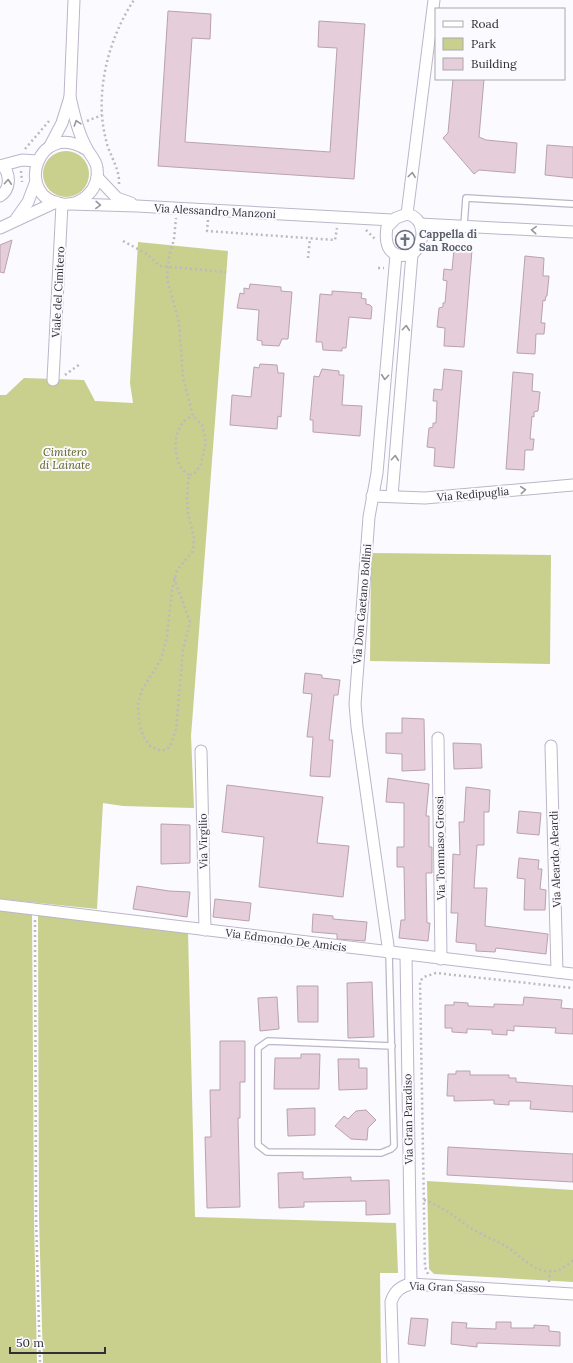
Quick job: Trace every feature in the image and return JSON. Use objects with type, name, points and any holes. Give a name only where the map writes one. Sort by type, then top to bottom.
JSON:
[{"type":"street","points":[[50,146],[62,123],[70,96],[74,0]]},
{"type":"street","points":[[407,214],[434,0]]},
{"type":"street","points":[[70,96],[77,124],[87,150]]},
{"type":"street","points":[[59,142],[79,144],[87,150],[93,157],[97,167],[97,177],[94,187],[88,196],[79,202],[63,203],[44,194],[36,181],[35,171],[37,161],[42,153],[50,146],[59,142]]},
{"type":"street","points":[[0,196],[7,190],[8,185],[7,172],[2,166],[22,160],[37,161]]},
{"type":"street","points":[[97,177],[117,198],[137,206]]},
{"type":"street","points":[[14,220],[28,202],[36,181]]},
{"type":"street","name":"Via Alessandro Manzoni","points":[[0,228],[14,220],[63,203],[137,206],[361,224],[392,220]]},
{"type":"street","name":"Viale del Cimitero","points":[[53,380],[63,203]]},
{"type":"street","points":[[392,496],[412,254],[420,246],[422,239],[420,224],[413,216],[407,214],[401,215],[392,220],[387,227],[386,244],[390,251],[396,255],[412,254]]},
{"type":"street","name":"Via Alessandro Manzoni","points":[[361,224],[386,232]]},
{"type":"street","points":[[420,224],[464,225],[573,232]]},
{"type":"street","name":"Via Don Gaetano Bollini","points":[[389,953],[356,728],[355,704],[358,650],[372,496],[377,473],[396,255]]},
{"type":"street","name":"Via Redipuglia","points":[[372,496],[416,498],[448,497],[573,485]]},
{"type":"street","name":"Via Tommaso Grossi","points":[[438,738],[441,959]]},
{"type":"street","name":"Via Aleardo Aleardi","points":[[551,746],[557,972]]},
{"type":"street","name":"Via Virgilio","points":[[201,751],[205,930]]},
{"type":"street","name":"Via Edmondo De Amicis","points":[[0,905],[35,908],[389,953],[573,974]]},
{"type":"street","name":"Via Gran Paradiso","points":[[406,955],[411,1284]]},
{"type":"street","name":"Via Gran Sasso","points":[[393,1363],[391,1302],[398,1290],[403,1285],[411,1284],[573,1294]]},
{"type":"lane","points":[[464,225],[466,198],[573,204]]},
{"type":"lane","points":[[389,953],[392,1046],[394,1146],[391,1149],[381,1153],[267,1152],[258,1145],[258,1048],[268,1041],[392,1046]]},
{"type":"path","points":[[116,190],[119,179],[106,141],[102,115],[107,64],[117,31],[134,0]]},
{"type":"path","points":[[83,122],[102,115]]},
{"type":"path","points":[[169,216],[182,217]]},
{"type":"path","points":[[176,217],[174,239],[167,268],[167,278],[179,322],[183,378],[193,416],[202,425],[206,442],[201,464],[194,474],[189,475],[184,472],[178,463],[176,445],[177,436],[184,421],[193,416]]},
{"type":"path","points":[[202,218],[208,219],[207,230],[336,240],[337,226],[344,226]]},
{"type":"path","points":[[361,224],[379,243]]},
{"type":"path","points":[[308,258],[310,238]]},
{"type":"path","points":[[123,241],[147,254],[160,266],[167,268],[226,272]]},
{"type":"path","points":[[53,380],[70,372],[80,364]]},
{"type":"path","points":[[174,578],[190,622],[183,650],[176,729],[170,747],[162,751],[151,747],[143,736],[139,722],[138,704],[142,690],[154,674],[163,652],[167,637],[174,578],[177,570],[193,551],[195,545],[187,497],[189,475]]},
{"type":"path","points":[[35,908],[36,1217],[40,1363]]},
{"type":"path","points":[[430,1276],[425,1267],[420,982],[424,977],[436,973],[573,988]]},
{"type":"path","points":[[424,1200],[446,1210],[474,1230],[508,1247],[537,1269],[550,1271],[561,1269],[573,1260]]},
{"type":"path","points":[[549,1283],[550,1271]]},
{"type":"green space","points":[[66,151],[79,155],[85,161],[89,174],[85,187],[79,193],[66,197],[53,193],[47,187],[43,174],[47,161],[53,155]]},
{"type":"green space","name":"Cimitero di Lainate","points":[[138,242],[228,251],[191,736],[194,808],[123,806],[103,803],[97,909],[0,899],[0,395],[6,395],[24,378],[84,380],[95,401],[133,403],[130,383]]},
{"type":"green space","points":[[371,553],[551,555],[550,664],[370,661]]},
{"type":"green space","points":[[0,910],[32,912],[34,1218],[37,1363],[0,1363]]},
{"type":"green space","points":[[38,913],[188,932],[195,1217],[396,1223],[398,1273],[380,1273],[381,1363],[43,1363],[39,1217]]},
{"type":"green space","points":[[427,1181],[573,1190],[573,1282],[434,1274],[429,1269]]},
{"type":"building","points":[[168,11],[211,14],[210,39],[192,38],[185,142],[330,152],[337,48],[318,47],[319,21],[365,24],[354,179],[158,166]]},
{"type":"building","points":[[453,80],[484,80],[479,137],[486,140],[517,143],[515,173],[479,170],[474,174],[443,138],[448,133]]},
{"type":"building","points":[[547,145],[573,147],[573,178],[545,175]]},
{"type":"building","points":[[12,240],[4,273],[0,272],[0,245]]},
{"type":"building","points":[[454,249],[472,250],[464,347],[444,346],[445,328],[437,327],[439,308],[443,307],[443,303],[445,303],[447,281],[443,280],[444,269],[452,270]]},
{"type":"building","points":[[525,256],[544,258],[543,276],[549,276],[547,296],[545,301],[543,300],[541,323],[545,323],[544,334],[536,334],[535,354],[517,353]]},
{"type":"building","points":[[250,284],[281,287],[281,291],[292,292],[288,339],[282,339],[279,346],[262,345],[262,341],[257,340],[259,310],[237,308],[240,293],[244,294],[244,288],[249,289]]},
{"type":"building","points":[[332,291],[362,293],[361,298],[366,299],[366,304],[372,307],[371,319],[349,317],[346,348],[342,348],[342,351],[323,350],[322,342],[316,342],[320,294],[332,295]]},
{"type":"building","points":[[260,364],[277,365],[278,373],[284,373],[281,417],[278,416],[277,429],[230,425],[232,395],[251,397],[254,367],[259,368]]},
{"type":"building","points":[[322,369],[339,371],[339,375],[344,375],[342,405],[362,406],[360,436],[313,432],[313,420],[310,420],[314,376],[319,377]]},
{"type":"building","points":[[444,369],[462,371],[454,468],[434,466],[435,448],[427,447],[429,428],[433,427],[433,423],[436,423],[437,401],[433,401],[434,389],[442,390]]},
{"type":"building","points":[[513,372],[533,374],[532,391],[540,392],[538,411],[534,412],[534,417],[532,416],[530,439],[534,439],[533,450],[525,450],[524,470],[506,469]]},
{"type":"building","points":[[305,673],[322,675],[322,678],[340,680],[338,695],[334,695],[329,740],[333,740],[330,777],[310,776],[313,737],[307,737],[312,694],[303,693]]},
{"type":"building","points":[[402,718],[424,719],[425,770],[402,771],[402,754],[386,753],[386,733],[402,733]]},
{"type":"building","points":[[453,743],[481,744],[482,768],[454,769]]},
{"type":"building","points":[[388,778],[429,784],[426,816],[429,816],[429,847],[432,847],[432,873],[426,873],[427,923],[430,923],[428,941],[399,938],[401,920],[405,920],[404,867],[397,867],[397,847],[404,847],[404,803],[386,802]]},
{"type":"building","points":[[227,785],[323,797],[317,843],[349,846],[343,897],[259,887],[264,837],[222,832]]},
{"type":"building","points":[[466,787],[490,790],[489,812],[484,812],[484,845],[477,845],[474,888],[487,888],[485,926],[548,934],[546,954],[496,948],[495,952],[476,951],[476,944],[456,942],[458,913],[451,913],[453,854],[460,855],[459,822],[464,822]]},
{"type":"building","points":[[519,811],[541,813],[539,835],[517,833]]},
{"type":"building","points":[[161,824],[190,825],[190,863],[161,864]]},
{"type":"building","points":[[519,858],[539,860],[538,869],[542,869],[540,889],[546,890],[545,910],[524,910],[525,879],[517,878]]},
{"type":"building","points":[[137,886],[169,891],[190,892],[187,917],[133,909]]},
{"type":"building","points":[[215,899],[251,903],[249,921],[213,917]]},
{"type":"building","points":[[313,914],[333,916],[333,919],[367,922],[365,941],[337,939],[337,934],[312,932]]},
{"type":"building","points":[[372,982],[374,1037],[348,1038],[347,983]]},
{"type":"building","points":[[297,986],[318,986],[318,1022],[298,1022]]},
{"type":"building","points":[[277,997],[279,1029],[260,1031],[258,998]]},
{"type":"building","points":[[524,997],[562,1000],[561,1008],[573,1009],[573,1034],[555,1033],[556,1028],[514,1026],[514,1031],[507,1030],[507,1035],[492,1034],[492,1030],[467,1029],[467,1033],[452,1032],[452,1028],[445,1028],[445,1005],[454,1005],[454,1002],[468,1003],[468,1006],[494,1007],[494,1004],[523,1005]]},
{"type":"building","points":[[220,1041],[245,1041],[245,1082],[240,1082],[240,1118],[238,1118],[240,1207],[207,1208],[205,1137],[211,1137],[210,1090],[220,1090]]},
{"type":"building","points":[[301,1054],[320,1054],[319,1089],[274,1089],[275,1058],[301,1058]]},
{"type":"building","points":[[338,1059],[359,1059],[359,1068],[367,1068],[367,1089],[339,1090]]},
{"type":"building","points":[[456,1071],[470,1071],[470,1075],[509,1075],[509,1078],[516,1078],[516,1082],[573,1086],[573,1112],[530,1109],[531,1101],[509,1101],[509,1105],[494,1104],[494,1100],[454,1101],[454,1096],[447,1096],[448,1074],[456,1074]]},
{"type":"building","points":[[315,1108],[315,1135],[288,1136],[287,1109]]},
{"type":"building","points":[[366,1110],[376,1120],[368,1128],[367,1140],[351,1139],[335,1126],[344,1116],[348,1119],[356,1111]]},
{"type":"building","points":[[448,1147],[573,1154],[573,1182],[447,1175]]},
{"type":"building","points":[[303,1172],[303,1179],[351,1177],[351,1181],[389,1180],[390,1214],[366,1215],[366,1201],[304,1202],[304,1207],[279,1208],[278,1173]]},
{"type":"building","points":[[411,1318],[428,1319],[425,1346],[408,1344]]},
{"type":"building","points":[[452,1322],[467,1323],[466,1328],[496,1329],[496,1322],[511,1322],[511,1328],[534,1328],[534,1325],[549,1326],[549,1331],[560,1332],[560,1346],[477,1343],[477,1347],[451,1344]]},
{"type":"place","name":"Cappella di San Rocco","points":[[405,240]]}]
